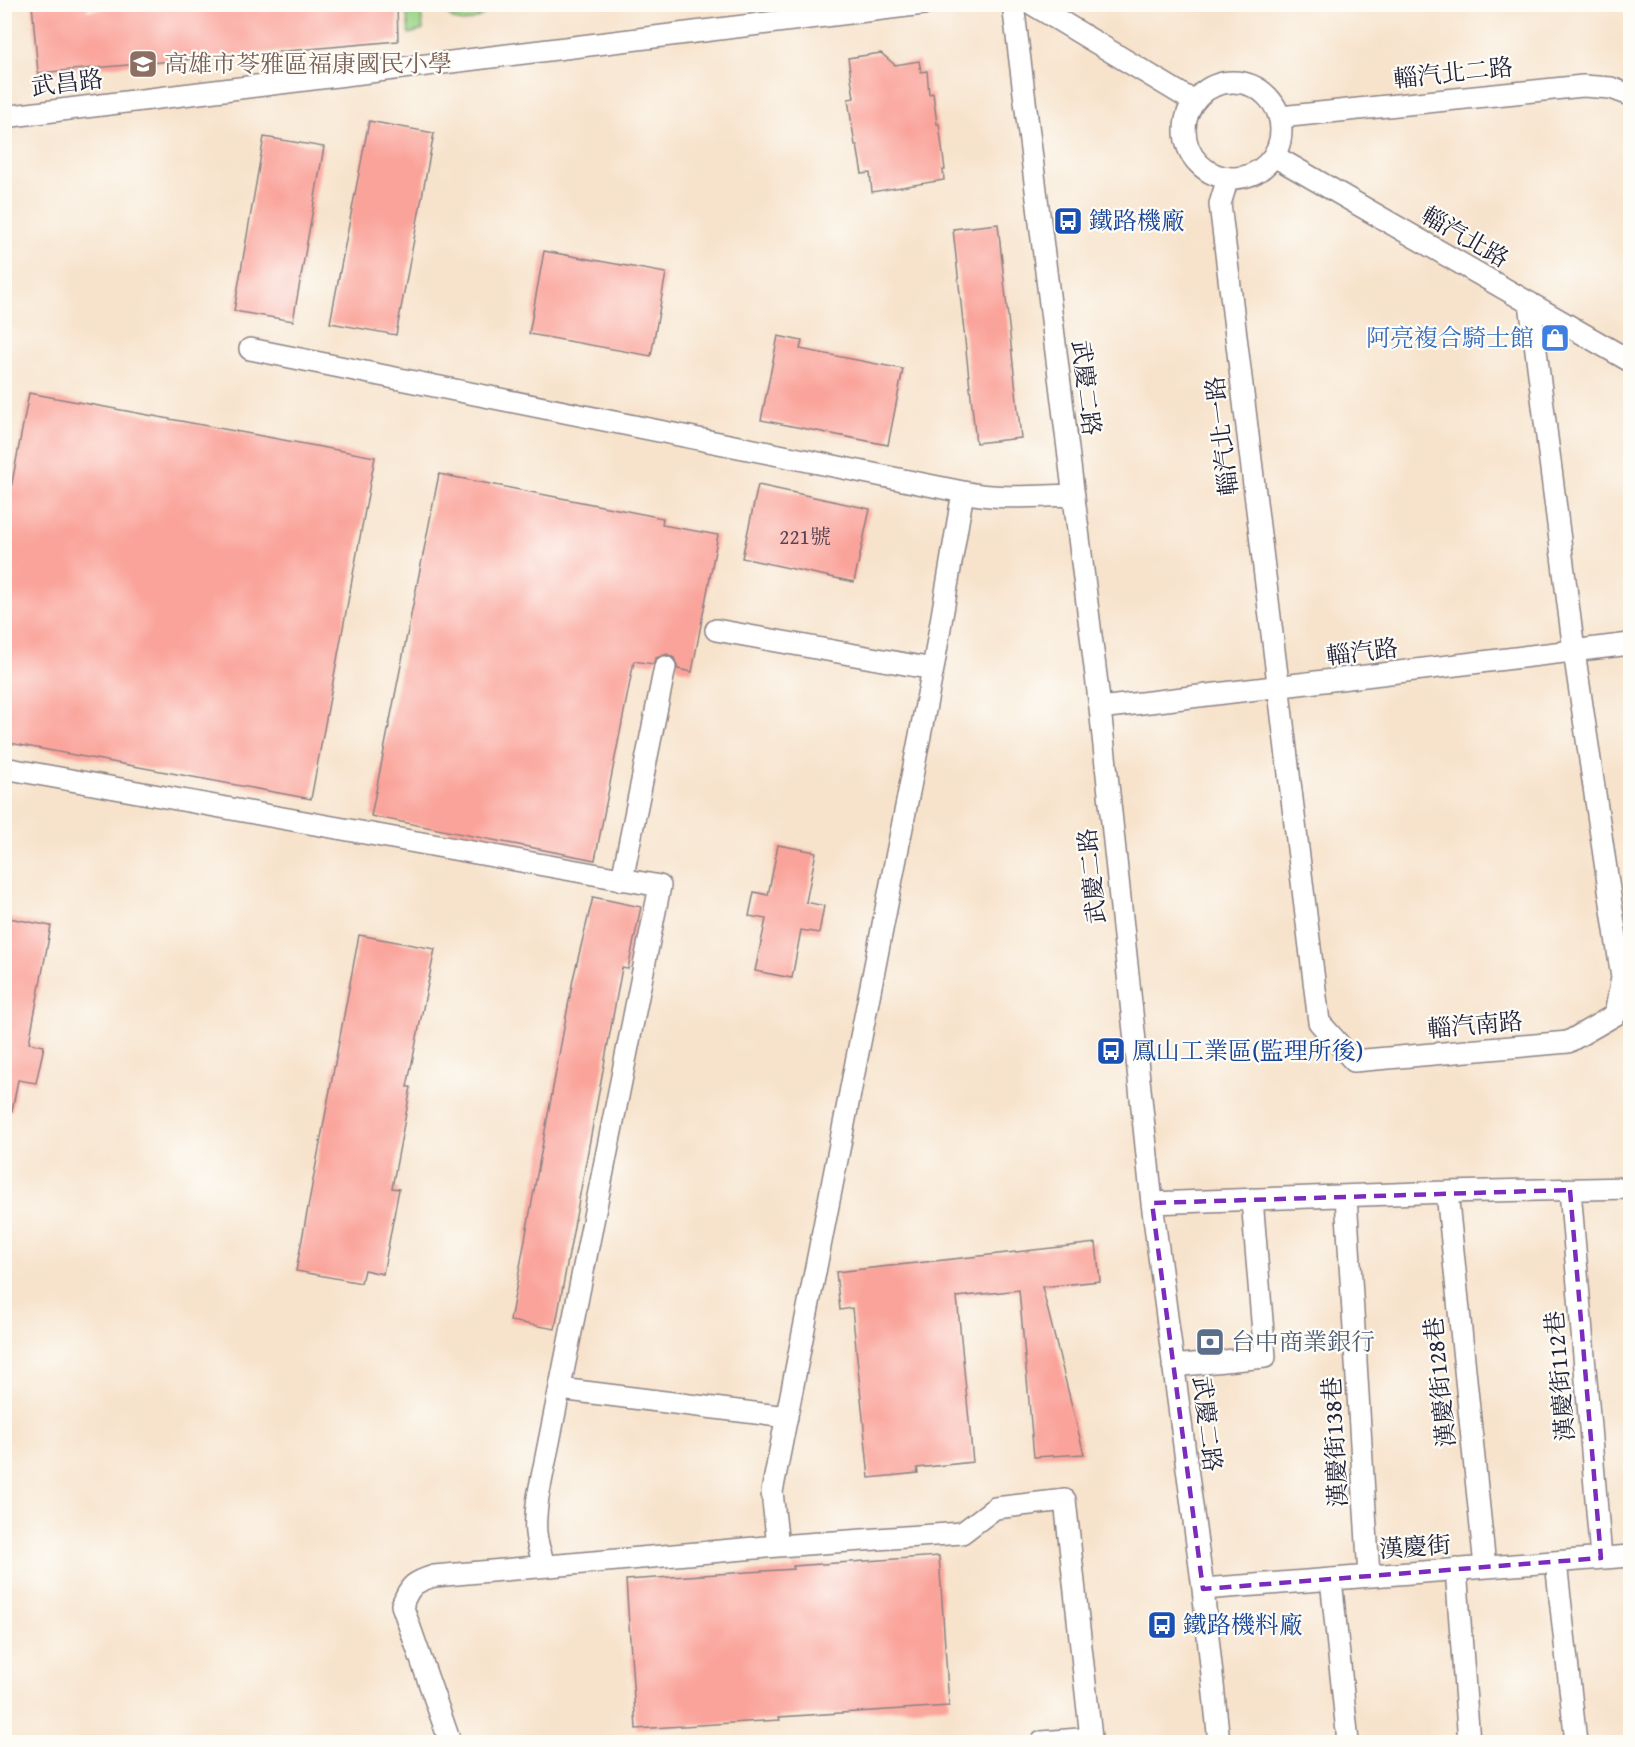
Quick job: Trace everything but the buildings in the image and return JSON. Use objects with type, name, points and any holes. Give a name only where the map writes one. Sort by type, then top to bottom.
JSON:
[{"type":"street","name":"武昌路","points":[[4,117],[923,4]]},
{"type":"street","name":"武慶二路","points":[[1013,4],[1100,708],[1152,1203],[1203,1589],[1219,1743]]},
{"type":"street","points":[[1032,4],[1193,101]]},
{"type":"street","points":[[1227,81],[1245,82],[1264,92],[1276,106],[1280,117],[1281,137],[1274,156],[1262,169],[1244,177],[1228,178],[1208,172],[1193,158],[1186,144],[1185,120],[1193,101],[1209,87],[1227,81]]},
{"type":"street","name":"輜汽北二路","points":[[1280,117],[1583,86],[1611,88],[1630,95]]},
{"type":"street","name":"輜汽北路","points":[[1274,156],[1630,361]]},
{"type":"street","name":"輜汽北一路","points":[[1228,178],[1220,204],[1279,688]]},
{"type":"street","points":[[1530,303],[1574,651]]},
{"type":"street","points":[[250,349],[978,495],[1074,495]]},
{"type":"street","points":[[778,1546],[772,1491],[933,669],[963,492]]},
{"type":"street","points":[[716,630],[933,669]]},
{"type":"street","name":"輜汽路","points":[[1100,708],[1630,644]]},
{"type":"street","name":"輜汽南路","points":[[1279,688],[1319,1022],[1353,1061],[1568,1042],[1615,1015],[1622,978],[1574,651]]},
{"type":"street","points":[[622,880],[665,667]]},
{"type":"street","points":[[4,768],[660,886],[535,1521],[536,1544],[545,1566]]},
{"type":"street","points":[[1152,1203],[1630,1188]]},
{"type":"street","name":"漢慶街112巷","points":[[1570,1190],[1601,1558]]},
{"type":"street","name":"漢慶街128巷","points":[[1447,1192],[1485,1567]]},
{"type":"street","name":"漢慶街138巷","points":[[1346,1197],[1369,1576]]},
{"type":"street","points":[[1173,1366],[1265,1357],[1252,1199]]},
{"type":"street","points":[[560,1389],[787,1417]]},
{"type":"street","points":[[450,1743],[402,1605],[407,1592],[416,1581],[434,1576],[545,1566],[962,1533],[995,1508],[1065,1500],[1091,1738],[1042,1743]]},
{"type":"street","name":"漢慶街","points":[[1203,1589],[1630,1556]]},
{"type":"street","points":[[1556,1562],[1576,1743]]},
{"type":"street","points":[[1456,1569],[1469,1743]]},
{"type":"street","points":[[1331,1579],[1348,1743]]},
{"type":"highlighted area","points":[[1570,1190],[1601,1558],[1203,1589],[1152,1203]]},
{"type":"green space","points":[[406,5],[420,5],[423,30],[409,34]]},
{"type":"green space","points":[[436,5],[494,5],[481,16],[466,22],[455,20]]},
{"type":"place","name":"高雄市苓雅區福康國民小學","points":[[143,64]]},
{"type":"place","name":"鐵路機廠","points":[[1068,221]]},
{"type":"place","name":"阿亮複合騎士館","points":[[1555,338]]},
{"type":"place","name":"鳳山工業區(監理所後)","points":[[1111,1051]]},
{"type":"place","name":"台中商業銀行","points":[[1210,1342]]},
{"type":"place","name":"鐵路機料廠","points":[[1162,1625]]}]
